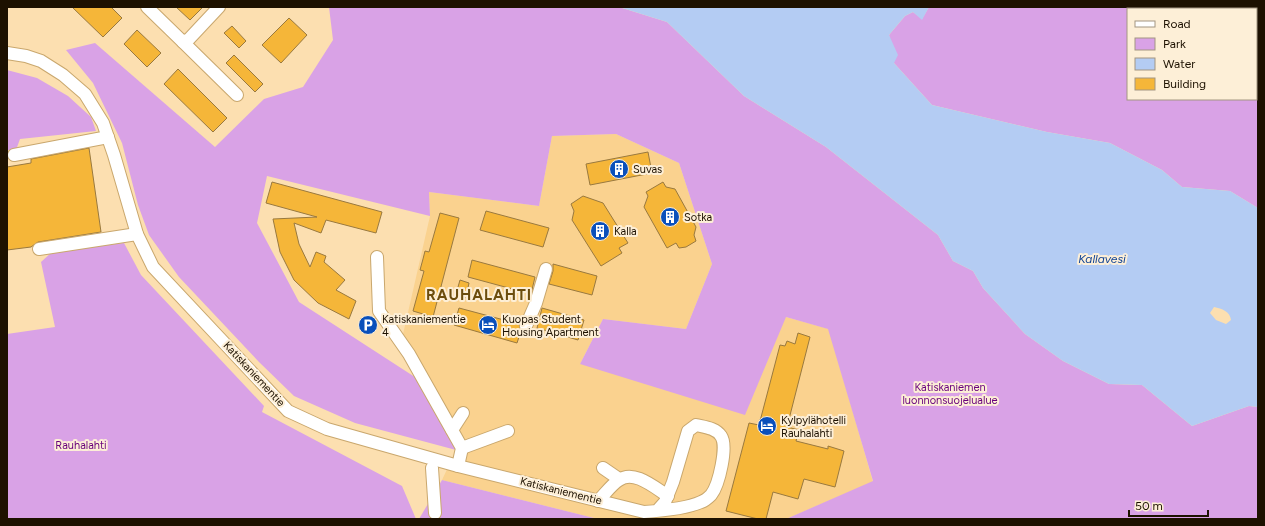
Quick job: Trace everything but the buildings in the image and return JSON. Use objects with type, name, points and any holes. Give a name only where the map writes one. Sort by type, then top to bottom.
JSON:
[{"type":"street","points":[[148,7],[237,95]]},
{"type":"street","points":[[183,42],[189,39],[219,7]]},
{"type":"street","name":"Katiskaniementie","points":[[7,53],[26,56],[41,61],[63,75],[85,94],[103,123],[137,234],[153,267],[288,410],[327,429],[458,466],[644,512],[657,511],[702,502],[711,494],[720,475],[724,443],[721,436],[711,428],[696,425],[688,432],[668,496]]},
{"type":"street","points":[[14,155],[108,137]]},
{"type":"street","points":[[39,249],[137,234]]},
{"type":"street","points":[[377,258],[379,311],[409,354],[462,448],[458,466]]},
{"type":"street","points":[[526,326],[536,303],[546,269]]},
{"type":"street","points":[[452,430],[463,414]]},
{"type":"street","points":[[462,448],[508,432]]},
{"type":"street","points":[[432,468],[435,514]]},
{"type":"street","points":[[603,468],[619,479]]},
{"type":"street","points":[[598,501],[619,479],[628,476],[638,478],[668,496],[657,511],[667,519]]},
{"type":"shaded area","points":[[616,134],[679,163],[712,264],[686,329],[603,319],[580,364],[786,317],[829,329],[873,482],[786,519],[598,519],[442,480],[456,450],[401,343],[430,216],[429,192],[539,206],[552,136]]},
{"type":"green space","name":"Katiskaniemen luonnonsuojelualue","points":[[329,7],[619,7],[667,22],[744,96],[826,147],[938,235],[953,261],[973,271],[983,288],[1025,334],[1063,361],[1109,384],[1142,385],[1192,426],[1249,406],[1258,407],[1258,519],[786,519],[873,481],[828,329],[786,317],[745,415],[580,364],[603,319],[686,329],[712,264],[679,163],[616,134],[552,136],[539,206],[429,192],[430,216],[267,176],[257,223],[299,302],[421,381],[456,450],[355,423],[294,396],[259,362],[179,277],[149,235],[138,205],[122,143],[93,83],[66,50],[95,43],[215,147],[264,99],[303,87],[333,40]]},
{"type":"green space","points":[[929,7],[1258,7],[1258,208],[1230,191],[1182,187],[1162,170],[1110,143],[1047,132],[932,105],[894,63],[889,35],[905,16],[913,12],[922,19]]},
{"type":"green space","points":[[7,70],[37,78],[68,96],[91,117],[96,131],[20,139],[16,150],[7,150]]},
{"type":"green space","name":"Rauhalahti","points":[[124,243],[141,275],[264,406],[262,412],[402,486],[416,519],[7,519],[7,334],[55,327],[41,262],[52,252]]},
{"type":"green space","points":[[442,480],[598,519],[419,519]]},
{"type":"water","name":"Kallavesi","points":[[619,7],[929,7],[922,20],[913,12],[905,16],[889,35],[898,55],[894,63],[932,105],[1047,132],[1110,143],[1162,170],[1182,187],[1230,191],[1258,208],[1258,407],[1249,406],[1192,426],[1142,385],[1109,384],[1063,361],[1025,334],[983,288],[973,271],[953,261],[938,235],[826,147],[744,96],[667,22]],"holes":[[[1214,307],[1227,312],[1231,320],[1226,324],[1216,320],[1210,313]]]},
{"type":"place","name":"Suvas","points":[[619,169]]},
{"type":"place","name":"Sotka","points":[[670,217]]},
{"type":"place","name":"Kalla","points":[[600,231]]},
{"type":"place","name":"Katiskaniementie 4","points":[[368,325]]},
{"type":"place","name":"Kuopas Student Housing Apartment","points":[[488,325]]},
{"type":"place","name":"Kylpylähotelli Rauhalahti","points":[[767,426]]},
{"type":"district","name":"RAUHALAHTI","points":[[479,295]]}]
